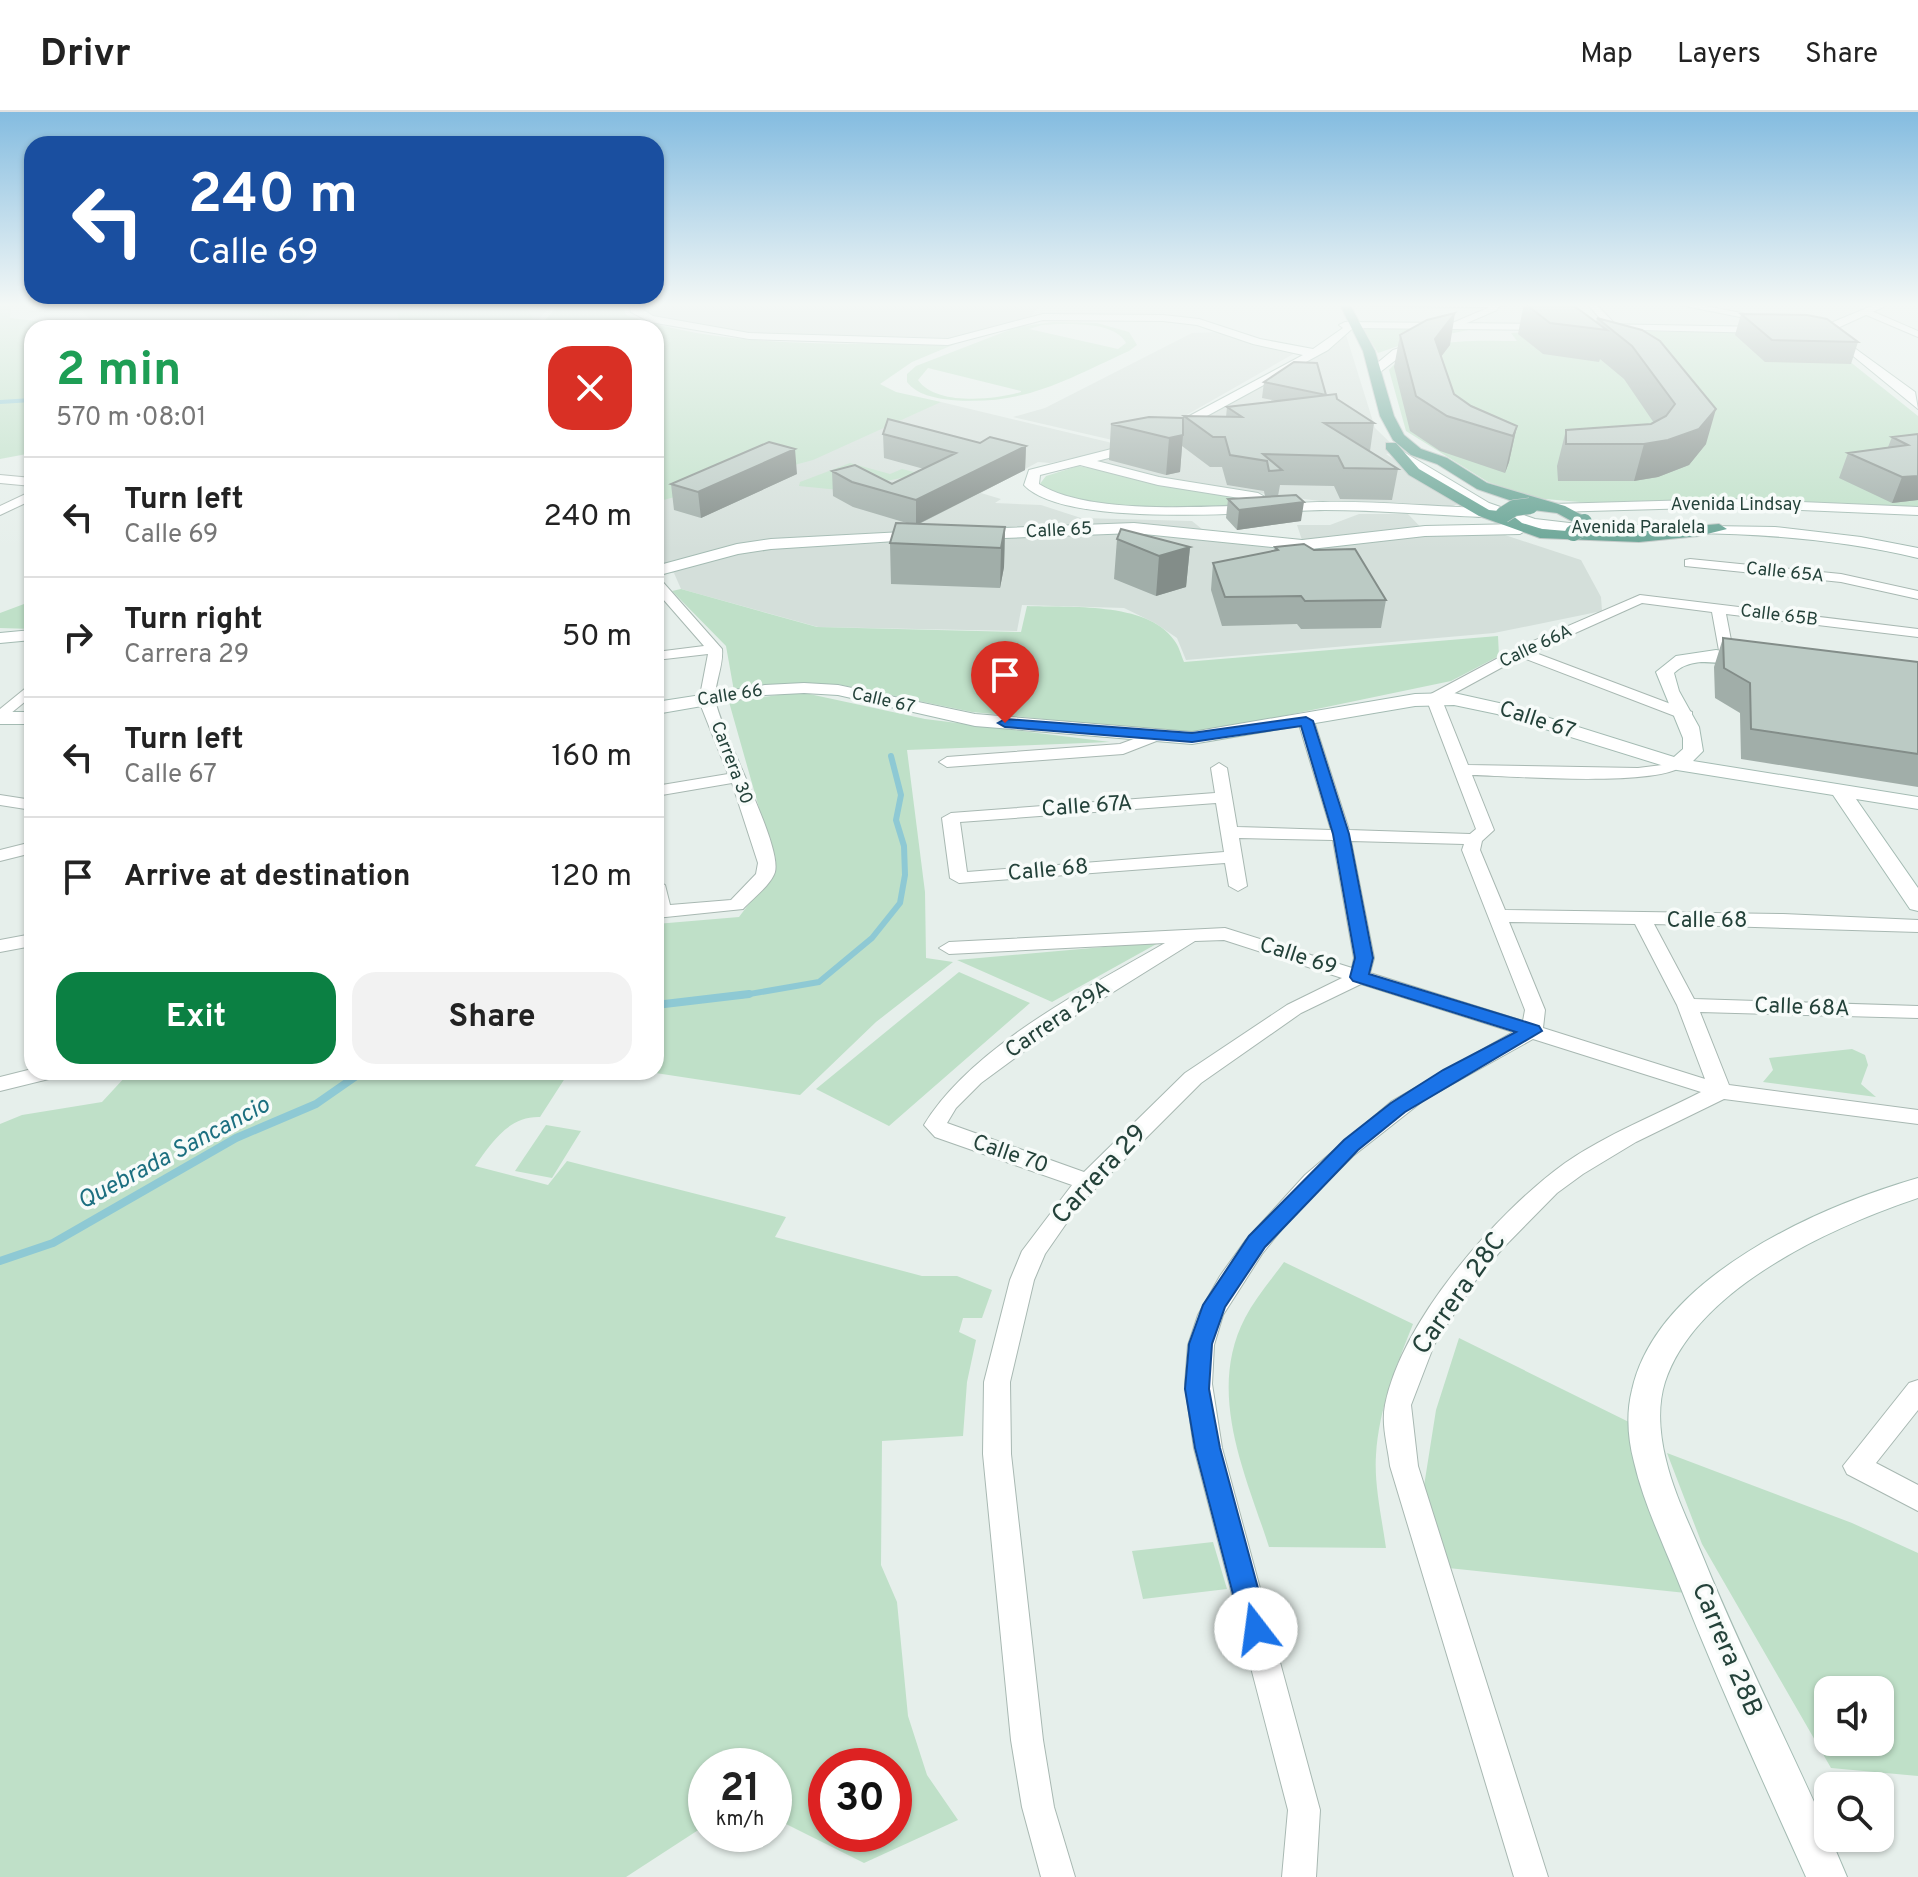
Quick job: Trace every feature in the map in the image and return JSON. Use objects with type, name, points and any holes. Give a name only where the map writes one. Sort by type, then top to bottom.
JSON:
[{"type":"main road","name":"Avenida Paralela","points":[[1365,385],[1368,400]]},
{"type":"main road","name":"Avenida Paralela","points":[[1379,385],[1390,425],[1409,454]]},
{"type":"main road","name":"Avenida Paralela","points":[[1376,432],[1409,454]]},
{"type":"main road","points":[[1579,524],[1542,507],[1493,491],[1442,461],[1409,454],[1403,462],[1414,472],[1484,513],[1551,535],[1597,538],[1719,529]]},
{"type":"main road","points":[[1508,521],[1514,508],[1542,507]]},
{"type":"main road","points":[[1551,535],[1579,524]]},
{"type":"street","points":[[1254,385],[1153,441],[1034,473],[1032,488],[1054,500],[1100,506],[1195,509],[1324,506],[1484,513]]},
{"type":"street","points":[[1898,385],[1916,399]]},
{"type":"street","name":"Avenida Paralela","points":[[1409,454],[1490,508],[1532,523],[1593,530],[1719,529],[1852,539],[1918,553]]},
{"type":"street","name":"Avenida Paralela","points":[[1409,454],[1487,499],[1535,518],[1590,525],[1683,523],[1778,526],[1858,535],[1918,547]]},
{"type":"street","points":[[1079,460],[1158,481],[1324,506]]},
{"type":"street","points":[[0,511],[24,499]]},
{"type":"street","points":[[1446,511],[1466,502]]},
{"type":"street","name":"Avenida Lindsay","points":[[1542,507],[1730,503],[1918,514]]},
{"type":"street","name":"Avenida Lindsay","points":[[1579,524],[1595,514],[1762,508],[1918,514]]},
{"type":"street","name":"Calle 65","points":[[664,569],[737,549],[771,544],[1134,528],[1246,542],[1302,545],[1464,530],[1508,521]]},
{"type":"street","name":"Calle 65A","points":[[1690,563],[1880,585],[1918,595]]},
{"type":"street","points":[[664,592],[715,649]]},
{"type":"street","name":"Calle 65B","points":[[1640,599],[1918,633]]},
{"type":"street","name":"Calle 66A","points":[[1434,698],[1520,652],[1640,599]]},
{"type":"street","points":[[1718,609],[1727,656]]},
{"type":"street","points":[[0,638],[24,636]]},
{"type":"street","points":[[664,655],[715,649]]},
{"type":"street","name":"Carrera 30","points":[[664,912],[736,905],[765,875],[767,863],[738,777],[707,701],[716,663],[715,649]]},
{"type":"street","points":[[1520,652],[1686,715]]},
{"type":"street","points":[[1462,770],[1638,773],[1666,770],[1693,751],[1693,736],[1686,715],[1665,682],[1665,672],[1682,659],[1727,656],[1771,662]]},
{"type":"street","name":"Calle 66","points":[[664,707],[765,690],[804,688]]},
{"type":"street","name":"Calle 67","points":[[804,688],[838,690],[975,720],[1153,737],[1224,735],[1434,698],[1501,709],[1677,764],[1918,803]]},
{"type":"street","points":[[0,717],[24,695]]},
{"type":"street","points":[[1299,1877],[1304,1810],[1208,1448],[1197,1389],[1201,1344],[1215,1305],[1257,1242],[1351,1145],[1398,1107],[1450,1074],[1532,1031],[1535,1010],[1471,850],[1474,839],[1485,830],[1434,698]]},
{"type":"street","points":[[0,717],[24,718]]},
{"type":"street","points":[[1306,721],[1341,834],[1364,958],[1359,977]]},
{"type":"street","name":"Calle 67","points":[[947,762],[1123,749],[1153,737]]},
{"type":"street","points":[[1219,768],[1238,886]]},
{"type":"street","points":[[664,790],[738,777]]},
{"type":"street","points":[[1841,792],[1918,904]]},
{"type":"street","name":"Calle 67A","points":[[959,878],[951,818],[1223,797]]},
{"type":"street","points":[[0,800],[24,801]]},
{"type":"street","points":[[1229,832],[1474,839]]},
{"type":"street","points":[[0,856],[24,849]]},
{"type":"street","name":"Calle 68","points":[[959,878],[1233,857]]},
{"type":"street","name":"Calle 68","points":[[1496,916],[1643,921],[1783,920],[1918,926]]},
{"type":"street","points":[[1643,921],[1687,1005],[1721,1091]]},
{"type":"street","name":"Calle 69","points":[[949,948],[1196,933],[1225,934],[1721,1091],[1918,1117]]},
{"type":"street","name":"Carrera 29A","points":[[935,1125],[937,1117],[971,1080],[1026,1038],[1196,933]]},
{"type":"street","points":[[0,946],[24,942]]},
{"type":"street","name":"Carrera 29","points":[[1058,1877],[1038,1807],[1027,1740],[997,1454],[997,1382],[1007,1329],[1034,1251],[1086,1181],[1193,1078],[1294,1009],[1359,977]]},
{"type":"street","name":"Calle 68A","points":[[1687,1005],[1918,1012]]},
{"type":"street","points":[[0,1084],[24,1078]]},
{"type":"street","name":"Carrera 28C","points":[[1531,1877],[1404,1466],[1398,1408],[1412,1361],[1436,1319],[1508,1226],[1574,1169],[1721,1091]]},
{"type":"street","name":"Calle 70","points":[[935,1125],[943,1132],[1086,1181]]},
{"type":"street","name":"Carrera 28B","points":[[1827,1877],[1704,1603],[1651,1468],[1644,1417],[1650,1380],[1682,1325],[1736,1277],[1794,1237],[1870,1202],[1918,1188]]},
{"type":"street","points":[[1918,1391],[1857,1466],[1918,1499]]},
{"type":"shaded area","points":[[1089,385],[1238,385],[1134,445],[1013,417],[1045,408]]},
{"type":"shaded area","points":[[1253,385],[1362,385],[1375,428],[1399,451],[1386,454],[1461,503],[1445,509],[1358,506],[1188,484],[1090,463],[1127,453]]},
{"type":"shaded area","points":[[941,402],[1129,447],[1050,463],[1038,462],[981,493],[1001,499],[995,503],[1041,505],[1081,518],[1192,521],[1208,534],[1302,540],[1297,525],[1330,525],[1359,514],[1408,514],[1428,535],[1505,535],[1581,560],[1601,597],[1602,611],[1494,633],[1186,660],[1177,638],[1124,608],[1022,605],[1017,631],[818,627],[681,589],[674,573],[664,571],[664,420]]},
{"type":"green space","points":[[0,385],[24,385],[24,454],[0,459]]},
{"type":"green space","points":[[664,385],[883,385],[896,392],[941,402],[813,460],[664,500]]},
{"type":"green space","points":[[924,385],[938,394],[952,397],[982,399],[1021,392],[998,385],[1053,385],[1023,395],[977,401],[939,398],[921,393],[911,386]]},
{"type":"green space","points":[[1393,385],[1880,385],[1918,416],[1918,508],[1751,500],[1591,503],[1534,498],[1488,482],[1406,431]]},
{"type":"green space","points":[[850,463],[890,474],[902,469],[922,474],[839,490],[799,486],[800,482]]},
{"type":"green space","points":[[1078,466],[1288,504],[1194,508],[1128,506],[1067,495],[1039,485],[1046,476]]},
{"type":"green space","points":[[681,589],[817,627],[1021,632],[1027,606],[1106,609],[1145,619],[1162,627],[1176,642],[1184,662],[1498,636],[1499,656],[1451,681],[1207,732],[1175,732],[972,712],[837,684],[762,685],[734,691],[726,646],[672,591]]},
{"type":"green space","points":[[24,604],[24,629],[0,628],[0,613]]},
{"type":"green space","points":[[800,692],[925,719],[1110,742],[907,750],[925,892],[926,958],[953,962],[876,1022],[800,1095],[664,1074],[664,923],[739,917],[776,868],[729,702]]},
{"type":"green space","points":[[1160,942],[1052,1002],[957,960]]},
{"type":"green space","points":[[959,972],[1030,1003],[889,1126],[816,1089]]},
{"type":"green space","points":[[1852,1049],[1865,1055],[1868,1065],[1861,1084],[1876,1097],[1763,1082],[1773,1070],[1769,1058]]},
{"type":"green space","points":[[122,1080],[564,1080],[540,1117],[519,1121],[502,1132],[475,1166],[548,1185],[567,1161],[786,1217],[775,1237],[922,1276],[957,1276],[992,1290],[982,1318],[963,1318],[959,1332],[976,1340],[967,1382],[963,1436],[882,1441],[881,1565],[897,1602],[908,1716],[927,1775],[958,1820],[912,1841],[912,1748],[808,1748],[808,1835],[792,1827],[792,1748],[688,1748],[688,1837],[626,1877],[0,1877],[0,1124],[22,1115],[102,1102]]},
{"type":"green space","points":[[546,1125],[581,1131],[552,1178],[515,1171]]},
{"type":"green space","points":[[1284,1262],[1413,1324],[1389,1388],[1378,1438],[1376,1478],[1386,1548],[1269,1547],[1234,1434],[1229,1404],[1229,1375],[1234,1346],[1245,1318]]},
{"type":"green space","points":[[1459,1338],[1637,1426],[1686,1593],[1439,1567],[1424,1486],[1436,1410]]},
{"type":"green space","points":[[1667,1453],[1852,1523],[1918,1553],[1918,1776],[1831,1768],[1824,1756],[1894,1756],[1894,1676],[1814,1676],[1814,1738],[1702,1544]]},
{"type":"green space","points":[[1213,1542],[1227,1589],[1143,1599],[1132,1551]]},
{"type":"green space","points":[[842,1852],[888,1852],[864,1863]]},
{"type":"building","points":[[1280,385],[1323,385],[1326,395]]},
{"type":"building","points":[[1413,385],[1451,385],[1454,394],[1471,406],[1517,426],[1513,436],[1447,416],[1416,396]]},
{"type":"building","points":[[1661,385],[1697,385],[1716,409],[1699,429],[1668,440],[1644,444],[1566,444],[1566,430],[1651,424],[1666,416],[1675,404]]},
{"type":"building","points":[[1336,394],[1337,399],[1374,423],[1324,423],[1398,469],[1344,468],[1338,456],[1263,454],[1282,470],[1269,471],[1267,461],[1230,455],[1225,437],[1213,437],[1184,416],[1242,417],[1227,407]]},
{"type":"building","points":[[1149,417],[1183,418],[1183,435],[1169,438],[1111,424]]},
{"type":"building","points":[[888,419],[980,443],[990,437],[1026,446],[916,500],[852,482],[832,471],[855,465],[892,484],[956,453],[883,434]]},
{"type":"building","points":[[1918,434],[1918,476],[1902,477],[1848,453],[1908,445],[1892,437]]},
{"type":"building","points":[[769,442],[795,449],[698,492],[671,484]]},
{"type":"building","points":[[1296,495],[1304,502],[1239,510],[1228,499]]},
{"type":"building","points":[[896,523],[1005,527],[1001,548],[890,543]]},
{"type":"building","points":[[1121,529],[1190,547],[1159,556],[1117,539]]},
{"type":"building","points":[[1304,544],[1314,550],[1355,549],[1386,600],[1305,601],[1301,596],[1225,597],[1213,563],[1278,550],[1275,547]]},
{"type":"building","points":[[1723,638],[1918,662],[1918,754],[1751,729],[1750,683],[1724,668]]},
{"type":"waterway","points":[[0,402],[24,400]]},
{"type":"waterway","name":"Quebrada Sancancio","points":[[738,996],[819,982],[872,938],[900,903],[905,875],[904,846],[896,820],[901,795],[891,756]]},
{"type":"waterway","name":"Quebrada Sancancio","points":[[664,1004],[749,994]]},
{"type":"waterway","name":"Quebrada Sancancio","points":[[0,1261],[53,1243],[236,1138],[316,1104],[350,1080]]},
{"type":"route","points":[[1005,723],[1192,738],[1306,721],[1341,834],[1364,958],[1359,977],[1532,1031],[1450,1074],[1398,1107],[1351,1145],[1257,1242],[1215,1305],[1201,1344],[1197,1389],[1208,1448],[1256,1629]]}]
